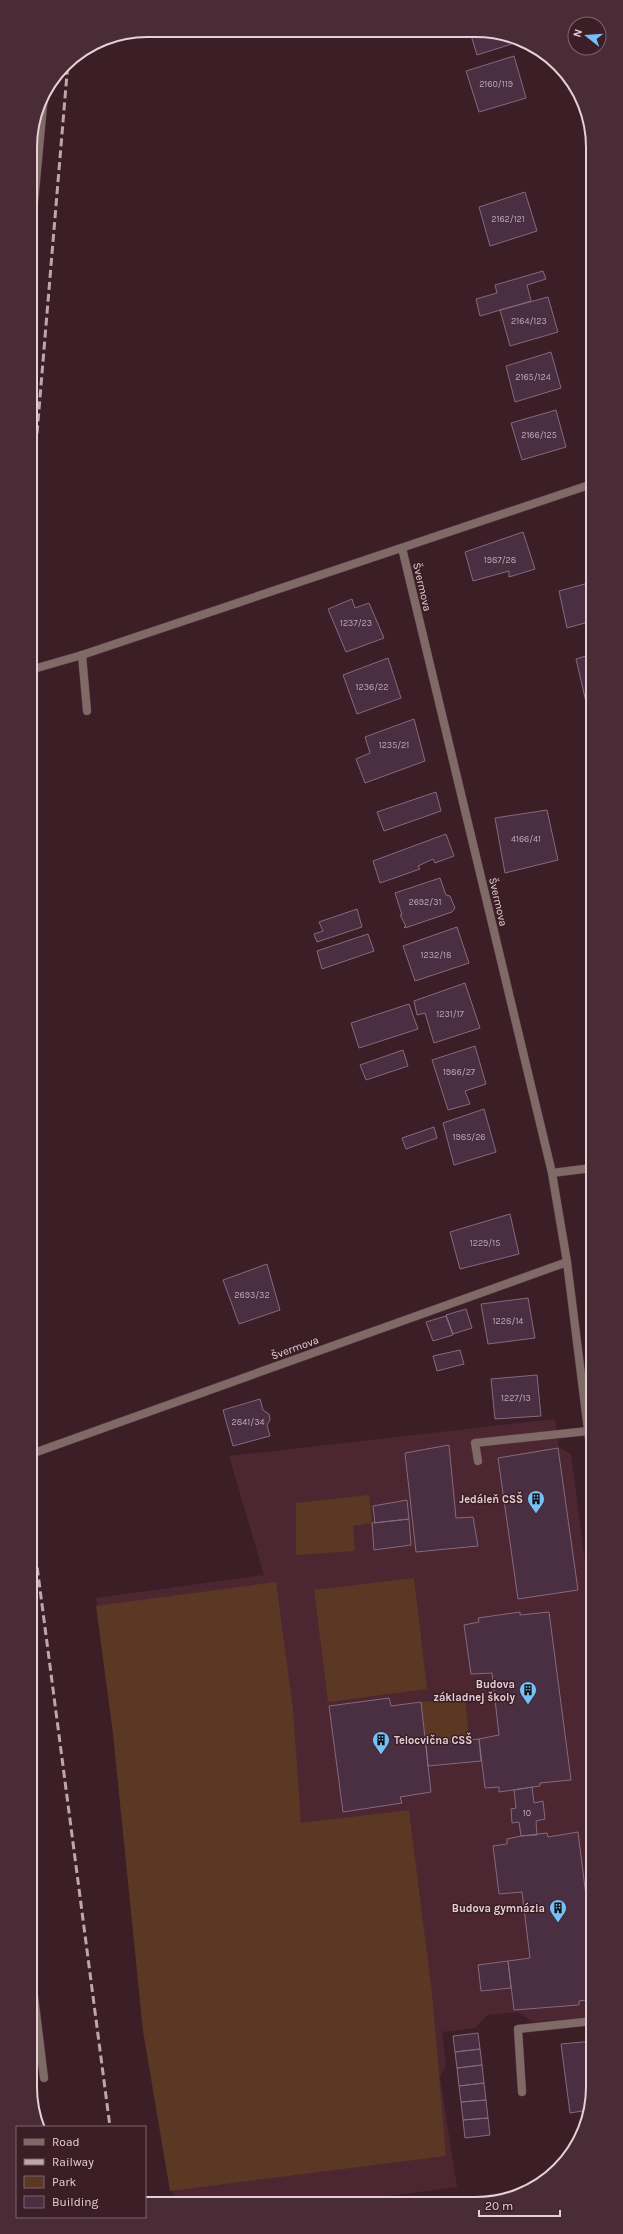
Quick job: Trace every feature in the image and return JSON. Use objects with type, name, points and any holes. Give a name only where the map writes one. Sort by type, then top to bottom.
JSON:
[{"type":"street","points":[[37,170],[42,114]]},
{"type":"street","points":[[37,668],[82,655],[586,486]]},
{"type":"street","name":"Švermova","points":[[402,548],[552,1173],[567,1262],[586,1415]]},
{"type":"street","points":[[82,655],[86,711]]},
{"type":"street","points":[[552,1173],[586,1169]]},
{"type":"street","name":"Švermova","points":[[37,1452],[567,1262]]},
{"type":"street","points":[[478,1461],[475,1443],[586,1431]]},
{"type":"street","points":[[37,2021],[44,2078]]},
{"type":"street","points":[[522,2092],[518,2029],[586,2022]]},
{"type":"shaded area","points":[[555,1419],[559,1447],[571,1454],[586,1570],[586,2018],[533,2022],[518,2012],[487,2015],[475,2028],[442,2032],[446,2065],[440,2077],[457,2187],[380,2197],[173,2197],[146,2039],[116,1736],[96,1598],[264,1575],[229,1456]]},
{"type":"green space","points":[[369,1495],[372,1523],[353,1526],[355,1551],[296,1555],[296,1503]]},
{"type":"green space","points":[[414,1578],[427,1689],[328,1702],[314,1590]]},
{"type":"green space","points":[[276,1582],[293,1709],[301,1823],[409,1810],[432,1993],[446,2156],[170,2191],[143,2031],[113,1734],[96,1606]]},
{"type":"green space","points":[[465,1698],[469,1740],[426,1744],[421,1702]]},
{"type":"building","points":[[472,37],[498,39],[513,44],[477,55]]},
{"type":"building","points":[[514,56],[526,98],[479,112],[466,71]]},
{"type":"building","points":[[525,192],[537,231],[490,246],[479,207]]},
{"type":"building","points":[[543,271],[546,279],[527,285],[531,301],[480,316],[476,299],[497,293],[495,285]]},
{"type":"building","points":[[548,297],[558,332],[510,346],[500,310]]},
{"type":"building","points":[[551,352],[561,388],[515,402],[506,366]]},
{"type":"building","points":[[556,410],[566,447],[522,460],[511,423]]},
{"type":"building","points":[[523,532],[535,569],[509,577],[509,571],[473,581],[465,552]]},
{"type":"building","points":[[586,584],[586,623],[567,628],[559,591]]},
{"type":"building","points":[[352,599],[355,608],[369,603],[384,638],[346,652],[328,609]]},
{"type":"building","points":[[586,656],[586,702],[576,659]]},
{"type":"building","points":[[388,658],[401,698],[357,714],[343,675]]},
{"type":"building","points":[[414,719],[425,761],[365,783],[356,759],[370,753],[365,737]]},
{"type":"building","points":[[436,792],[441,811],[384,831],[377,812]]},
{"type":"building","points":[[547,810],[558,860],[505,873],[495,818]]},
{"type":"building","points":[[446,834],[454,856],[435,863],[433,859],[418,866],[420,869],[380,883],[373,861]]},
{"type":"building","points":[[440,878],[446,895],[450,896],[455,908],[452,912],[405,928],[404,927],[406,926],[400,915],[402,915],[395,893]]},
{"type":"building","points":[[357,909],[362,927],[317,942],[314,934],[323,931],[319,922]]},
{"type":"building","points":[[457,927],[469,963],[415,981],[403,946]]},
{"type":"building","points":[[368,934],[374,951],[322,969],[317,951]]},
{"type":"building","points":[[465,983],[480,1028],[434,1043],[425,1013],[417,1015],[414,1001]]},
{"type":"building","points":[[409,1004],[418,1029],[359,1048],[351,1023]]},
{"type":"building","points":[[475,1046],[486,1084],[465,1091],[470,1104],[448,1110],[432,1060]]},
{"type":"building","points":[[403,1050],[408,1066],[366,1080],[360,1065]]},
{"type":"building","points":[[484,1109],[496,1152],[454,1165],[443,1123]]},
{"type":"building","points":[[434,1127],[437,1138],[406,1149],[402,1138]]},
{"type":"building","points":[[510,1214],[519,1254],[460,1269],[450,1232]]},
{"type":"building","points":[[267,1264],[280,1310],[239,1324],[223,1280]]},
{"type":"building","points":[[528,1298],[535,1338],[488,1344],[481,1304]]},
{"type":"building","points":[[466,1309],[472,1328],[453,1334],[446,1315]]},
{"type":"building","points":[[446,1316],[453,1335],[433,1341],[426,1322]]},
{"type":"building","points":[[460,1350],[464,1364],[437,1371],[433,1356]]},
{"type":"building","points":[[537,1375],[541,1416],[495,1419],[491,1379]]},
{"type":"building","points":[[260,1399],[263,1410],[269,1414],[270,1420],[267,1425],[270,1436],[233,1446],[223,1410]]},
{"type":"building","points":[[449,1445],[456,1518],[473,1517],[478,1546],[416,1552],[405,1453]]},
{"type":"building","name":"Jedáleň CSŠ","points":[[558,1448],[578,1590],[518,1599],[498,1458]]},
{"type":"building","points":[[407,1500],[409,1519],[375,1523],[373,1506]]},
{"type":"building","points":[[409,1519],[411,1545],[374,1550],[372,1523]]},
{"type":"building","name":"Budova základnej školy","points":[[520,1612],[520,1615],[549,1612],[571,1780],[540,1783],[540,1786],[499,1792],[499,1787],[485,1788],[479,1739],[499,1735],[492,1673],[471,1674],[464,1625],[479,1622],[478,1618]]},
{"type":"building","name":"Telocvična CSŠ","points":[[389,1698],[391,1706],[421,1702],[431,1792],[400,1797],[402,1803],[343,1812],[329,1706]]},
{"type":"building","points":[[479,1739],[481,1761],[428,1766],[426,1744]]},
{"type":"building","points":[[532,1787],[534,1803],[543,1801],[545,1819],[536,1821],[537,1835],[521,1836],[519,1822],[512,1823],[511,1809],[516,1808],[514,1790]]},
{"type":"building","name":"Budova gymnázia","points":[[578,1832],[586,1895],[586,2000],[579,2001],[579,2005],[514,2010],[508,1961],[530,1958],[522,1892],[499,1894],[493,1846],[507,1844],[507,1839],[521,1836],[547,1833],[548,1837]]},
{"type":"building","points":[[508,1961],[511,1988],[481,1991],[478,1965]]},
{"type":"building","points":[[478,2033],[480,2049],[455,2052],[453,2036]]},
{"type":"building","points":[[586,2042],[586,2094],[583,2111],[570,2113],[561,2044]]},
{"type":"building","points":[[480,2049],[482,2065],[457,2068],[455,2052]]},
{"type":"building","points":[[482,2065],[484,2083],[459,2086],[457,2068]]},
{"type":"building","points":[[484,2083],[486,2100],[461,2102],[459,2086]]},
{"type":"building","points":[[486,2100],[488,2118],[463,2120],[461,2102]]},
{"type":"building","points":[[488,2118],[490,2135],[465,2138],[463,2120]]},
{"type":"railway","points":[[37,433],[67,71]]},
{"type":"railway","points":[[37,1566],[110,2126]]},
{"type":"place","name":"Jedáleň CSŠ","points":[[536,1514]]},
{"type":"place","name":"Budova základnej školy","points":[[528,1705]]},
{"type":"place","name":"Telocvična CSŠ","points":[[381,1755]]},
{"type":"place","name":"Budova gymnázia","points":[[558,1923]]}]
